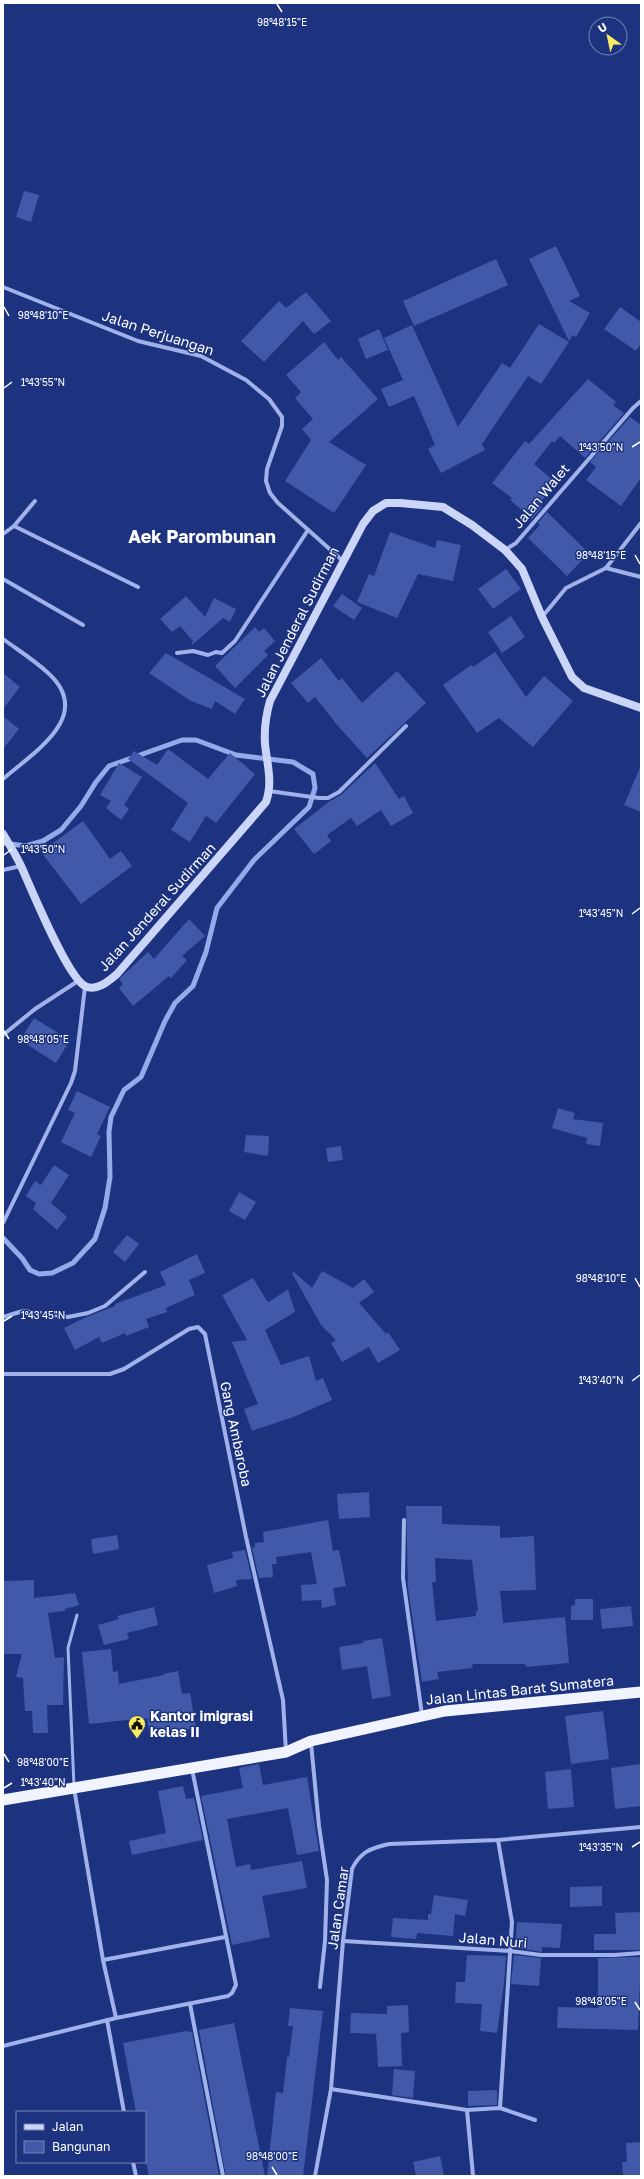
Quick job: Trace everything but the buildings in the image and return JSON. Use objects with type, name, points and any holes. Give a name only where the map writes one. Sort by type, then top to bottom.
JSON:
[{"type":"highway","name":"Jalan Lintas Barat Sumatera","points":[[3,1800],[286,1752],[311,1741],[445,1711],[641,1692]]},
{"type":"main road","name":"Jalan Jenderal Sudirman","points":[[85,987],[92,988],[100,986],[117,974],[259,812],[266,802],[270,791],[270,778],[265,744],[266,716],[270,700],[362,524],[373,511],[386,503],[443,507],[472,525],[505,550],[522,569],[542,618],[572,677],[584,688],[641,708]]},
{"type":"main road","points":[[3,834],[17,857],[50,932],[78,981],[85,987]]},
{"type":"street","name":"Jalan Perjuangan","points":[[3,287],[138,341],[201,356],[246,380],[269,399],[282,417],[282,426],[267,469],[266,481],[270,493],[278,503],[343,562]]},
{"type":"street","name":"Jalan Walet","points":[[505,550],[516,543],[623,419],[641,401]]},
{"type":"street","points":[[3,534],[14,526],[35,500]]},
{"type":"street","points":[[542,618],[566,588],[606,568],[641,523]]},
{"type":"street","points":[[14,526],[138,587]]},
{"type":"street","points":[[177,653],[193,651],[208,655],[216,652],[222,653],[235,640],[308,530]]},
{"type":"street","points":[[606,568],[641,577]]},
{"type":"street","points":[[3,579],[83,625]]},
{"type":"street","points":[[3,639],[49,673],[61,689],[67,707],[63,723],[53,735],[3,779]]},
{"type":"street","points":[[270,791],[328,798],[339,792],[406,726]]},
{"type":"street","points":[[3,870],[21,866]]},
{"type":"street","points":[[3,1035],[35,1008],[78,981]]},
{"type":"street","points":[[3,1223],[71,1083],[85,987]]},
{"type":"street","points":[[3,1317],[23,1311],[68,1317],[88,1313],[105,1306],[145,1272]]},
{"type":"street","name":"Gang Ambaroba","points":[[3,1374],[110,1374],[124,1370],[189,1329],[198,1327],[202,1330],[246,1538],[283,1700],[286,1752]]},
{"type":"street","points":[[404,1520],[403,1578],[422,1715]]},
{"type":"street","points":[[311,1741],[319,1826],[327,1880],[325,1941],[320,1987]]},
{"type":"street","points":[[3,2046],[116,2018],[228,1996],[235,1990],[236,1985],[192,1769]]},
{"type":"street","points":[[74,1788],[103,1960],[116,2018]]},
{"type":"street","name":"Jalan Camar","points":[[315,2176],[331,2089],[343,1941],[352,1869],[357,1860],[364,1853],[375,1847],[389,1844],[498,1840],[641,1827]]},
{"type":"street","points":[[498,1840],[512,1922],[500,2108]]},
{"type":"street","points":[[103,1960],[225,1937]]},
{"type":"street","name":"Jalan Nuri","points":[[343,1941],[541,1955],[614,1955],[641,1953]]},
{"type":"street","points":[[190,2004],[223,2176]]},
{"type":"street","points":[[107,2020],[124,2111]]},
{"type":"street","points":[[331,2089],[466,2110],[500,2108],[535,2120]]},
{"type":"street","points":[[466,2110],[473,2176]]},
{"type":"street","points":[[133,2163],[136,2176]]},
{"type":"lane","points":[[74,1788],[68,1659],[71,1633],[77,1615]]},
{"type":"waterway","points":[[3,843],[26,846],[43,841],[61,830],[81,806],[96,782],[109,766],[182,740],[196,740],[236,755],[293,762],[313,774],[315,788],[309,807],[254,860],[217,908],[206,952],[193,986],[175,1003],[165,1021],[141,1077],[124,1090],[111,1117],[109,1132],[110,1177],[105,1208],[95,1239],[73,1263],[52,1273],[39,1274],[30,1270],[22,1258],[3,1238]]},
{"type":"place","name":"Kantor imigrasi kelas II","points":[[137,1739]]},
{"type":"district","name":"Aek Parombunan","points":[[202,537]]}]
